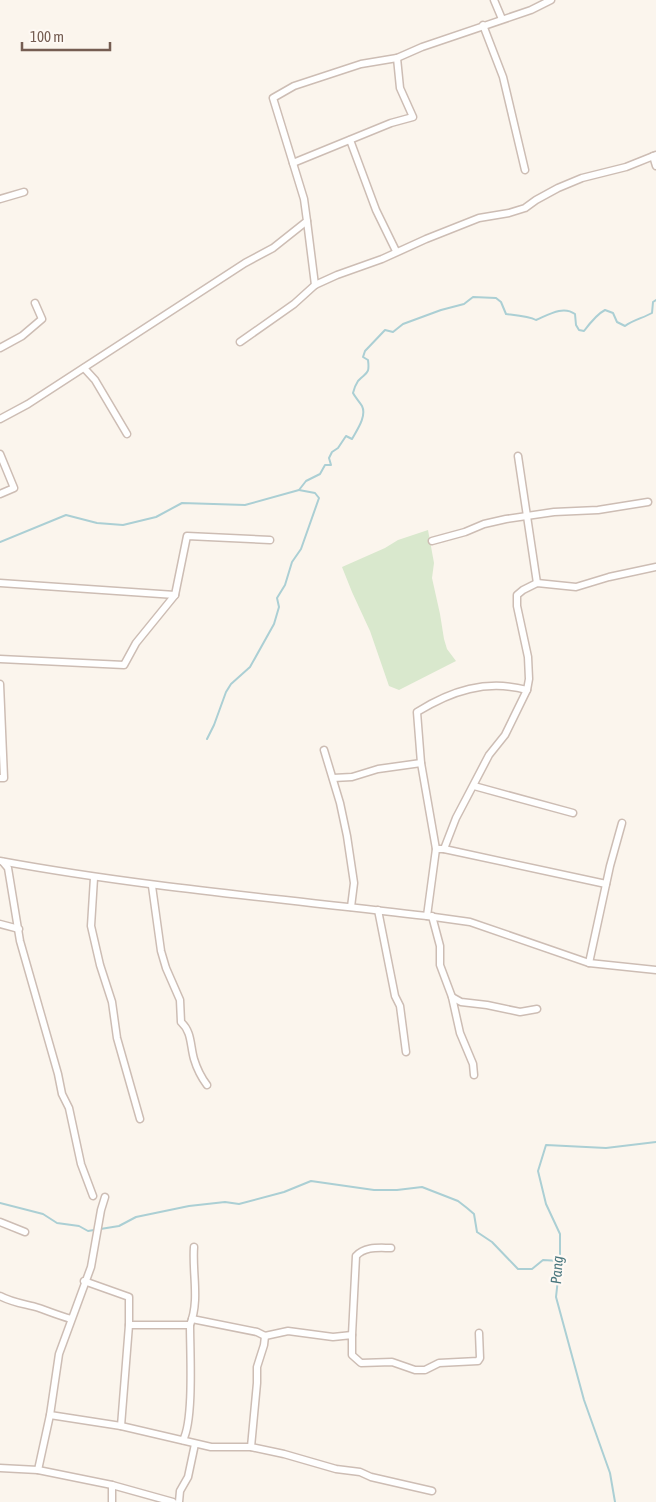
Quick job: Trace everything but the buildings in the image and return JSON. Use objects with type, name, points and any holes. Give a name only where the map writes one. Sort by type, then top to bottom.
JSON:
[{"type":"street","points":[[494,0],[502,19]]},
{"type":"street","points":[[315,285],[304,199],[273,98],[294,86],[361,64],[397,58],[422,46],[531,10],[551,0]]},
{"type":"street","points":[[483,26],[503,77],[525,170]]},
{"type":"street","points":[[293,163],[413,117],[400,88],[397,58]]},
{"type":"street","points":[[350,140],[376,210],[396,251]]},
{"type":"street","points":[[240,342],[294,304],[315,285],[337,275],[382,260],[396,251],[479,218],[525,208],[558,188],[582,178],[626,167],[654,156],[656,166]]},
{"type":"street","points":[[0,200],[24,192]]},
{"type":"street","points":[[0,419],[28,404],[245,263],[272,248],[307,221]]},
{"type":"street","points":[[0,348],[22,336],[42,319],[35,303]]},
{"type":"street","points":[[84,368],[95,380],[127,434]]},
{"type":"street","points":[[0,454],[14,488],[0,494]]},
{"type":"street","points":[[518,456],[537,583]]},
{"type":"street","points":[[432,541],[506,519],[554,512],[598,510],[648,502]]},
{"type":"street","points":[[0,659],[124,665],[136,643],[175,595],[187,536],[270,540]]},
{"type":"street","points":[[444,849],[456,818],[489,755],[504,735],[527,690],[529,678],[528,657],[517,606],[517,595],[537,583],[576,587],[656,567]]},
{"type":"street","points":[[0,583],[175,595]]},
{"type":"street","points":[[0,684],[4,778],[0,778]]},
{"type":"street","points":[[474,1075],[472,1064],[460,1033],[452,997],[440,965],[440,946],[430,916],[436,849],[422,764],[417,712],[455,693],[474,688],[508,685],[527,690]]},
{"type":"street","points":[[324,750],[340,803],[354,882],[351,907]]},
{"type":"street","points":[[333,778],[352,777],[378,769],[422,764]]},
{"type":"street","points":[[474,786],[573,813]]},
{"type":"street","points":[[589,963],[606,884],[622,823]]},
{"type":"street","points":[[436,849],[444,849],[606,884]]},
{"type":"street","points":[[2,862],[152,886],[378,910],[470,922],[589,963],[656,970]]},
{"type":"street","points":[[2,862],[8,868],[20,942],[62,1094],[69,1108],[81,1164],[93,1196]]},
{"type":"street","points":[[94,878],[91,926],[100,965],[112,1002],[118,1038],[140,1119]]},
{"type":"street","points":[[152,886],[166,968],[180,1000],[182,1022],[189,1029],[194,1059],[201,1077],[207,1085]]},
{"type":"street","points":[[378,910],[395,996],[400,1006],[406,1052]]},
{"type":"street","points":[[0,924],[19,929]]},
{"type":"street","points":[[452,997],[460,1002],[520,1012],[537,1009]]},
{"type":"street","points":[[38,1470],[50,1415],[59,1354],[90,1268],[101,1210],[106,1196]]},
{"type":"street","points":[[0,1222],[25,1232]]},
{"type":"street","points":[[183,1440],[187,1432],[190,1397],[191,1322],[196,1284],[193,1263],[194,1247]]},
{"type":"street","points":[[391,1248],[361,1250],[356,1256],[352,1355],[361,1363],[392,1362],[416,1370],[425,1370],[438,1362],[478,1361],[480,1358],[479,1333]]},
{"type":"street","points":[[84,1281],[129,1297],[120,1426]]},
{"type":"street","points":[[0,1296],[11,1302],[40,1308],[55,1315],[71,1319]]},
{"type":"street","points":[[128,1325],[191,1322],[257,1332],[265,1336],[288,1332],[333,1337],[352,1335]]},
{"type":"street","points":[[251,1447],[257,1367],[265,1336]]},
{"type":"street","points":[[50,1415],[120,1426],[211,1447],[251,1447],[432,1491]]},
{"type":"street","points":[[179,1502],[180,1491],[188,1477],[195,1444]]},
{"type":"street","points":[[0,1468],[38,1470],[112,1485],[173,1502]]},
{"type":"street","points":[[112,1485],[112,1502]]},
{"type":"green space","points":[[428,530],[434,563],[432,578],[444,639],[447,649],[456,661],[399,690],[389,686],[370,631],[342,567],[385,548],[398,540]]},
{"type":"waterway","points":[[0,542],[66,515],[97,523],[123,525],[156,517],[182,503],[245,505],[299,490],[306,481],[320,474],[325,465],[331,465],[329,458],[332,452],[338,448],[346,436],[352,439],[359,427],[363,410],[353,393],[358,381],[368,371],[368,360],[363,357],[365,351],[385,330],[393,332],[403,324],[464,304],[473,297],[496,298],[501,302],[506,314],[536,320],[556,312],[570,311],[575,314],[576,325],[579,330],[584,331],[596,316],[605,310],[613,313],[617,322],[625,326],[652,313],[653,302],[656,300]]},
{"type":"waterway","points":[[207,739],[226,692],[231,684],[250,667],[274,624],[279,607],[277,598],[285,585],[292,562],[301,549],[319,498],[315,493],[299,490]]},
{"type":"waterway","name":"Pang","points":[[615,1502],[610,1473],[584,1400],[556,1297],[560,1261],[560,1234],[546,1204],[538,1171],[546,1145],[606,1148],[656,1142]]},
{"type":"waterway","points":[[0,1203],[43,1214],[57,1223],[79,1226],[88,1231],[119,1226],[136,1217],[189,1206],[225,1202],[239,1204],[284,1192],[311,1181],[374,1190],[422,1187],[458,1201],[467,1208],[474,1214],[477,1232],[492,1242],[518,1269],[532,1269],[543,1260],[560,1261]]}]
